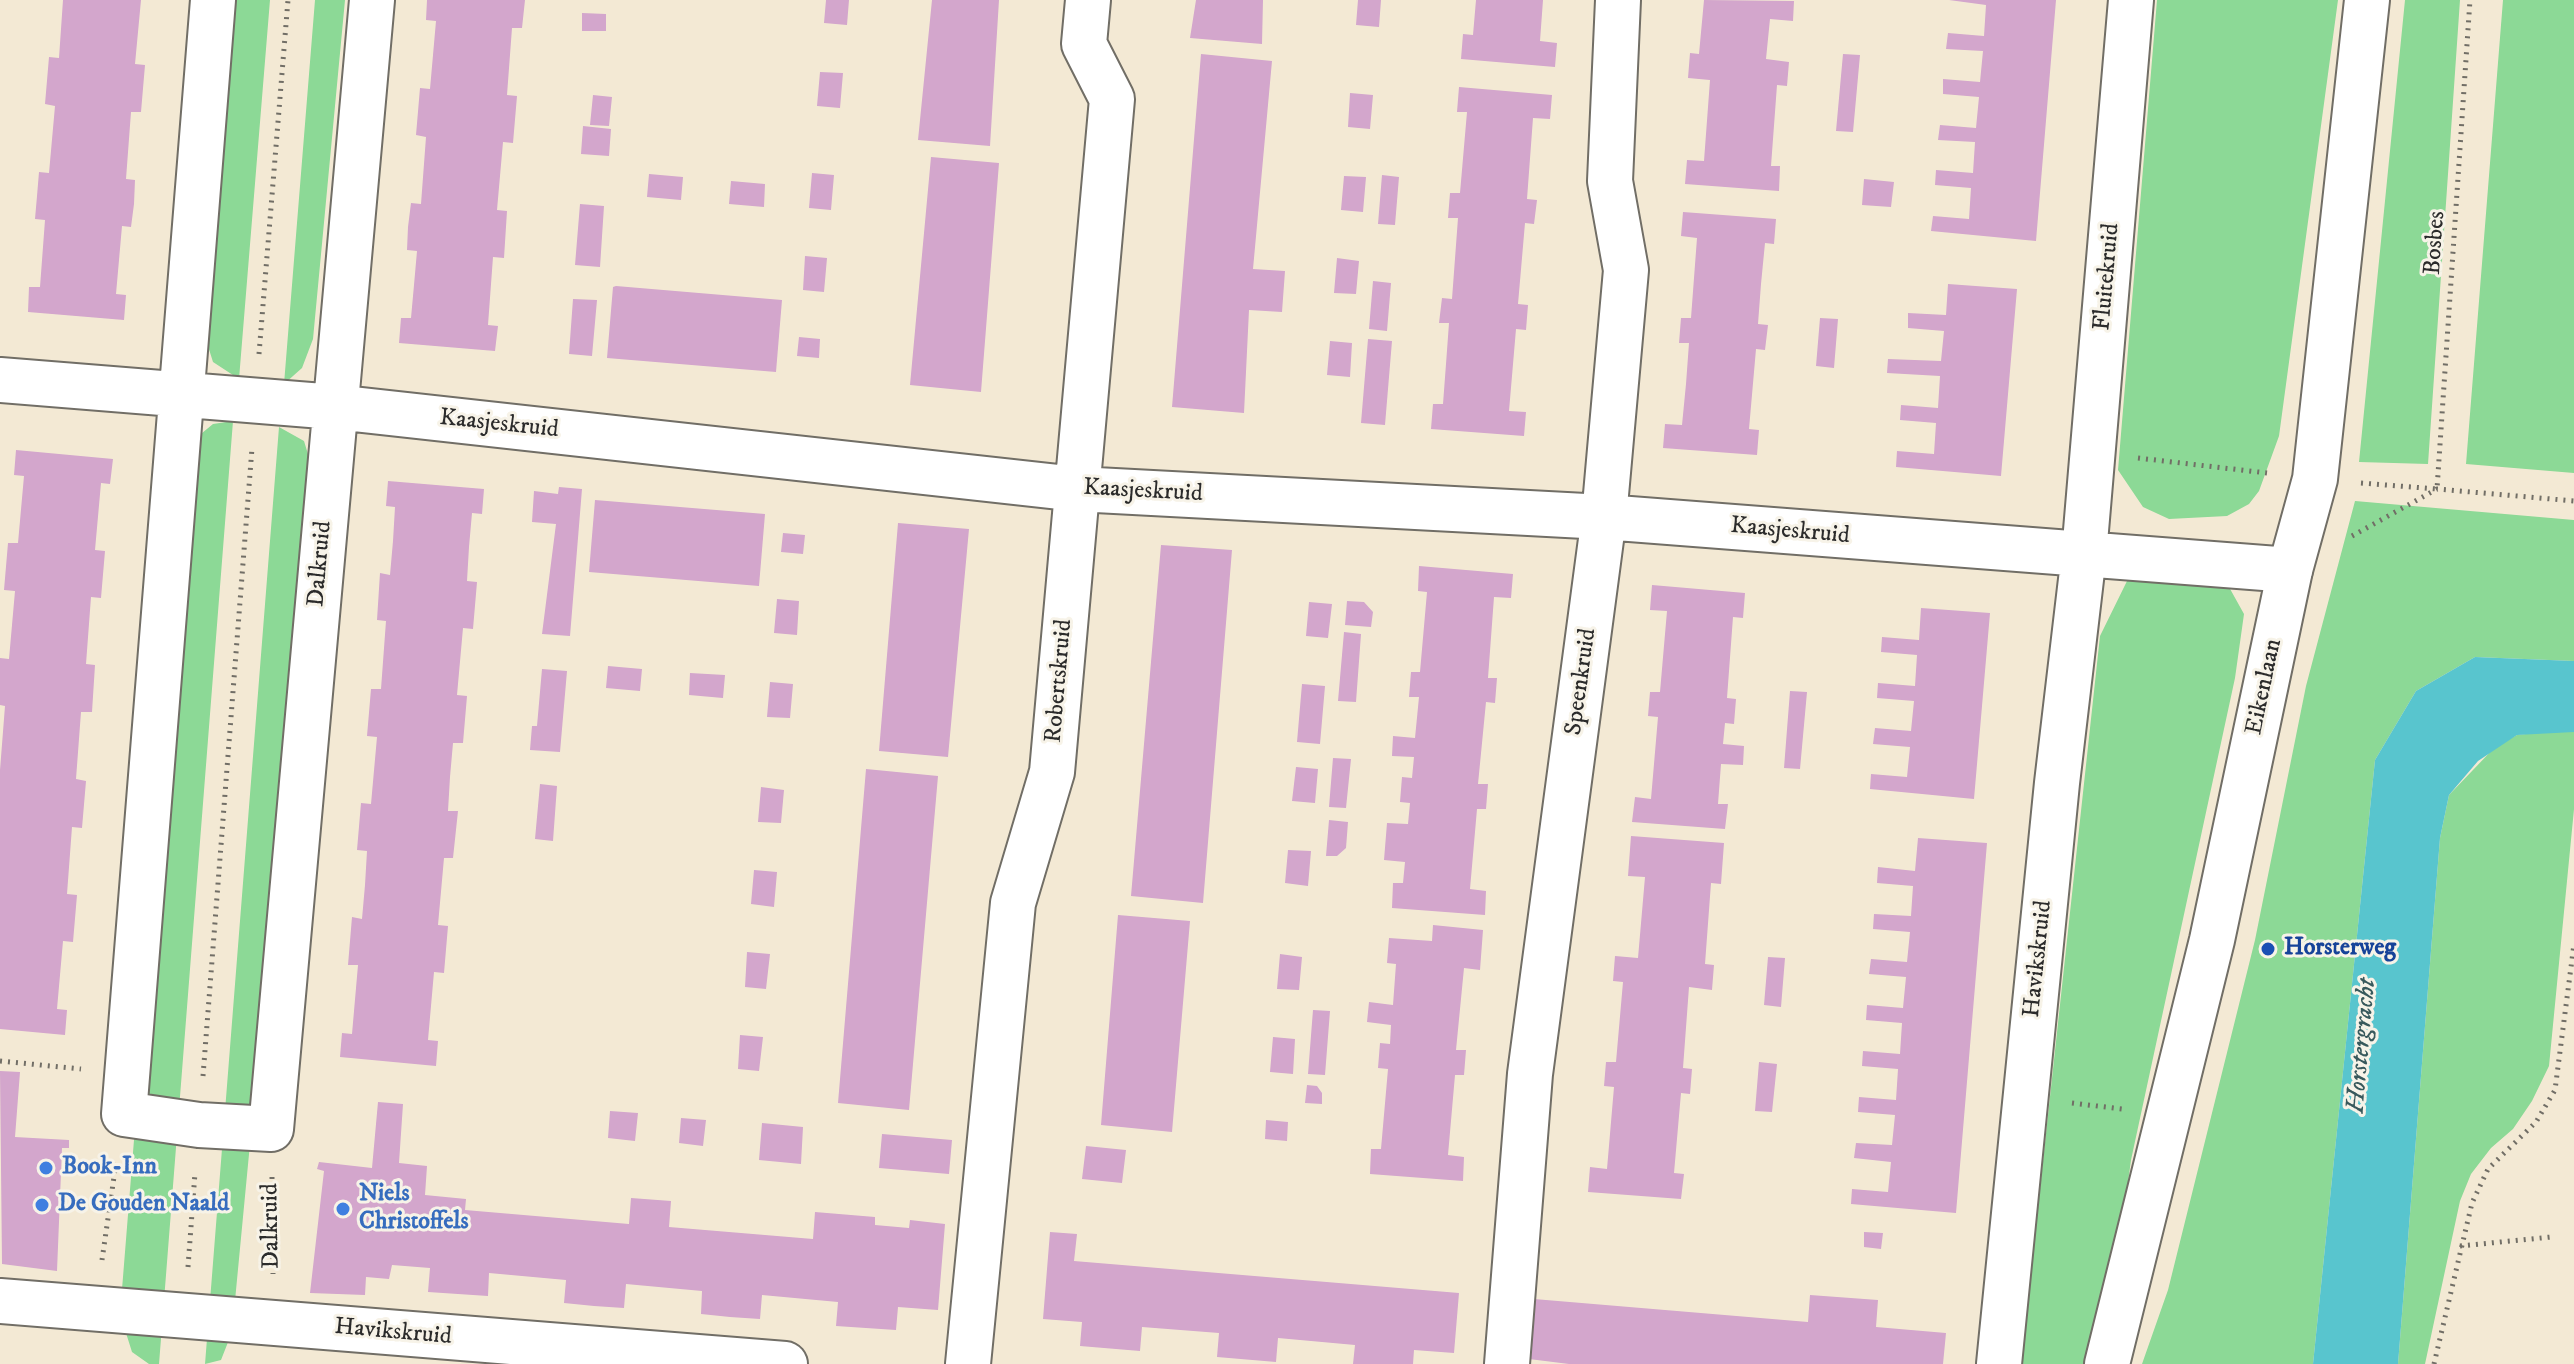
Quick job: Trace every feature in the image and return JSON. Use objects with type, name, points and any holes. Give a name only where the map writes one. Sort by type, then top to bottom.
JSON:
[{"type":"street","points":[[213,0],[125,1094],[199,1125],[271,1129]]},
{"type":"street","name":"Dalkruid","points":[[271,1129],[372,0]]},
{"type":"street","name":"Robertskruid","points":[[968,1364],[1013,903],[1052,772],[1112,99],[1084,44],[1088,0]]},
{"type":"street","name":"Speenkruid","points":[[1507,1364],[1530,1074],[1604,517],[1626,270],[1610,181],[1618,0]]},
{"type":"street","name":"Fluitekruid","points":[[2084,554],[2131,0]]},
{"type":"street","name":"Eikenlaan","points":[[2107,1364],[2212,940],[2290,570],[2315,479],[2367,0]]},
{"type":"street","name":"Kaasjeskruid","points":[[0,380],[335,407],[1077,489],[1604,517],[2290,570]]},
{"type":"street","name":"Havikskruid","points":[[1999,1364],[2057,783],[2084,554]]},
{"type":"street","name":"Havikskruid","points":[[0,1301],[785,1364]]},
{"type":"path","points":[[185,1316],[288,0]]},
{"type":"path","name":"Bosbes","points":[[2437,489],[2470,0]]},
{"type":"path","points":[[2290,570],[2437,489],[2574,501]]},
{"type":"path","points":[[2434,1364],[2472,1203],[2488,1169],[2536,1122],[2555,1090],[2574,944]]},
{"type":"path","points":[[0,1061],[125,1094],[95,1310]]},
{"type":"path","name":"Dalkruid","points":[[271,1129],[273,1323]]},
{"type":"path","points":[[2460,1246],[2551,1237]]},
{"type":"green space","points":[[227,0],[270,0],[239,379],[213,362],[201,324]]},
{"type":"green space","points":[[315,0],[345,0],[313,339],[302,368],[284,384]]},
{"type":"green space","points":[[2157,0],[2338,0],[2279,436],[2259,491],[2249,504],[2227,516],[2169,519],[2143,507],[2118,470]]},
{"type":"green space","points":[[2405,0],[2460,0],[2428,464],[2359,462]]},
{"type":"green space","points":[[2503,0],[2574,0],[2574,473],[2466,464]]},
{"type":"green space","points":[[233,421],[159,1364],[149,1364],[132,1352],[120,1314],[190,443],[213,424]]},
{"type":"green space","points":[[279,427],[304,441],[314,474],[232,1332],[221,1360],[205,1364]]},
{"type":"green space","points":[[2355,501],[2574,520],[2574,661],[2475,657],[2416,691],[2375,760],[2313,1364],[2142,1364],[2168,1290],[2255,940],[2306,686]]},
{"type":"green space","points":[[2128,579],[2229,587],[2244,614],[2235,678],[2131,1160],[2118,1257],[2089,1364],[2021,1364],[2100,636]]},
{"type":"green space","points":[[2574,732],[2574,809],[2549,1066],[2532,1101],[2513,1129],[2491,1148],[2471,1174],[2460,1201],[2425,1364],[2398,1364],[2440,838],[2449,795],[2495,747],[2517,735]]},
{"type":"water","name":"Horstergracht","points":[[2475,657],[2574,661],[2574,732],[2517,735],[2478,761],[2449,795],[2440,838],[2398,1364],[2313,1364],[2375,760],[2416,691]]},
{"type":"building","points":[[63,0],[141,0],[135,64],[145,65],[141,112],[131,112],[126,179],[135,180],[134,204],[131,227],[122,226],[116,294],[126,295],[124,320],[28,312],[29,287],[40,287],[45,220],[35,219],[39,172],[49,173],[55,106],[45,104],[49,57],[59,58]]},
{"type":"building","points":[[427,0],[525,0],[522,28],[512,28],[507,95],[517,96],[513,143],[503,142],[497,210],[507,211],[504,258],[493,257],[488,325],[498,326],[495,351],[399,343],[401,318],[411,318],[417,251],[407,250],[408,227],[411,203],[421,204],[426,137],[416,135],[420,88],[430,89],[436,21],[426,20]]},
{"type":"building","points":[[826,0],[849,0],[847,25],[824,23]]},
{"type":"building","points":[[932,0],[999,0],[990,146],[918,140]]},
{"type":"building","points":[[1196,0],[1263,0],[1262,44],[1190,38]]},
{"type":"building","points":[[1358,0],[1381,0],[1379,27],[1356,25]]},
{"type":"building","points":[[1476,0],[1543,0],[1540,41],[1557,43],[1555,67],[1461,59],[1463,34],[1473,35]]},
{"type":"building","points":[[1704,0],[1794,1],[1793,21],[1770,19],[1766,59],[1789,62],[1787,86],[1777,85],[1771,166],[1780,166],[1779,191],[1685,184],[1687,160],[1704,161],[1710,80],[1688,78],[1690,53],[1699,54]]},
{"type":"building","points":[[1949,0],[2056,0],[2036,241],[1931,231],[1933,216],[1969,219],[1971,188],[1935,185],[1936,170],[1973,173],[1975,142],[1938,140],[1940,125],[1976,128],[1979,97],[1943,94],[1943,79],[1980,82],[1983,51],[1946,49],[1948,33],[1984,36],[1986,5]]},
{"type":"building","points":[[582,13],[606,14],[606,31],[582,31]]},
{"type":"building","points":[[1201,54],[1272,61],[1253,269],[1285,271],[1282,312],[1249,310],[1244,413],[1172,407]]},
{"type":"building","points":[[1843,54],[1860,55],[1853,132],[1836,131]]},
{"type":"building","points":[[820,72],[843,73],[840,108],[817,106]]},
{"type":"building","points":[[1459,87],[1552,95],[1550,119],[1533,118],[1527,199],[1537,200],[1534,224],[1525,223],[1518,304],[1528,305],[1526,330],[1516,329],[1509,411],[1526,412],[1524,436],[1431,429],[1433,404],[1443,404],[1449,323],[1439,323],[1442,298],[1452,299],[1458,218],[1448,218],[1450,193],[1460,193],[1467,112],[1457,112]]},
{"type":"building","points":[[1350,93],[1373,95],[1370,129],[1348,127]]},
{"type":"building","points":[[593,95],[612,97],[609,126],[590,125]]},
{"type":"building","points":[[583,126],[611,129],[609,156],[581,154]]},
{"type":"building","points":[[931,157],[999,163],[981,392],[910,385]]},
{"type":"building","points":[[812,173],[834,175],[831,210],[809,208]]},
{"type":"building","points":[[649,174],[683,177],[681,200],[647,197]]},
{"type":"building","points":[[1382,175],[1399,177],[1395,225],[1378,224]]},
{"type":"building","points":[[1344,176],[1366,177],[1363,212],[1341,210]]},
{"type":"building","points":[[1864,179],[1894,182],[1891,207],[1862,205]]},
{"type":"building","points":[[731,181],[765,184],[764,207],[729,204]]},
{"type":"building","points":[[580,204],[604,206],[600,267],[575,265]]},
{"type":"building","points":[[1683,212],[1776,219],[1774,244],[1765,243],[1758,324],[1768,325],[1765,350],[1756,349],[1749,429],[1759,430],[1757,455],[1663,448],[1665,424],[1682,425],[1686,384],[1689,343],[1679,343],[1681,318],[1691,318],[1697,238],[1681,236]]},
{"type":"building","points":[[805,256],[827,258],[824,292],[803,290]]},
{"type":"building","points":[[1337,258],[1359,261],[1356,294],[1334,293]]},
{"type":"building","points":[[1373,281],[1391,283],[1387,331],[1369,329]]},
{"type":"building","points":[[1948,284],[2017,289],[2001,476],[1896,467],[1897,451],[1934,454],[1936,423],[1900,420],[1901,405],[1938,408],[1940,376],[1887,373],[1888,359],[1941,361],[1944,331],[1908,328],[1908,313],[1946,315]]},
{"type":"building","points":[[613,287],[782,300],[776,372],[607,358]]},
{"type":"building","points":[[573,299],[597,300],[592,356],[569,354]]},
{"type":"building","points":[[1820,318],[1838,319],[1834,368],[1816,366]]},
{"type":"building","points":[[799,337],[820,339],[819,358],[797,356]]},
{"type":"building","points":[[1368,339],[1392,341],[1385,425],[1361,423]]},
{"type":"building","points":[[1330,341],[1352,343],[1350,377],[1327,375]]},
{"type":"building","points":[[16,450],[113,459],[110,484],[101,483],[95,550],[105,551],[101,598],[91,597],[86,664],[95,665],[92,712],[81,712],[76,779],[86,781],[82,828],[72,827],[67,894],[77,895],[73,942],[63,941],[57,1009],[67,1010],[65,1035],[0,1029],[0,770],[5,706],[0,705],[0,658],[9,659],[15,591],[4,590],[8,543],[18,543],[24,476],[14,475]]},
{"type":"building","points":[[388,481],[484,489],[482,514],[472,513],[469,547],[467,581],[477,582],[473,629],[463,628],[457,695],[467,696],[463,743],[453,743],[450,777],[448,811],[458,811],[453,858],[444,858],[438,925],[448,926],[444,973],[434,972],[428,1040],[438,1041],[436,1066],[340,1057],[342,1033],[352,1034],[358,965],[348,965],[352,917],[362,919],[365,885],[367,851],[357,850],[361,803],[371,804],[377,737],[367,736],[371,689],[381,689],[386,621],[377,620],[380,573],[390,575],[395,507],[386,506]]},
{"type":"building","points":[[559,487],[582,489],[570,636],[542,634],[556,524],[532,522],[534,491],[558,494]]},
{"type":"building","points":[[595,500],[765,514],[759,586],[589,572]]},
{"type":"building","points":[[898,523],[969,529],[948,757],[879,751]]},
{"type":"building","points":[[783,533],[805,535],[803,554],[781,552]]},
{"type":"building","points":[[1161,545],[1232,550],[1203,903],[1131,896]]},
{"type":"building","points":[[1419,566],[1513,574],[1511,598],[1494,597],[1488,678],[1497,678],[1495,703],[1486,702],[1478,784],[1488,784],[1486,809],[1477,809],[1470,889],[1486,891],[1485,915],[1392,908],[1393,883],[1403,883],[1405,862],[1384,860],[1387,823],[1408,824],[1410,803],[1400,802],[1402,777],[1412,778],[1414,757],[1392,756],[1393,736],[1415,738],[1419,697],[1409,697],[1411,672],[1420,672],[1427,592],[1418,591]]},
{"type":"building","points":[[1652,585],[1745,593],[1743,618],[1733,617],[1727,698],[1736,699],[1734,724],[1725,723],[1723,744],[1744,746],[1743,765],[1721,764],[1718,804],[1728,804],[1725,829],[1632,822],[1635,797],[1651,799],[1658,717],[1648,716],[1650,692],[1660,692],[1667,611],[1650,610]]},
{"type":"building","points":[[777,599],[799,601],[797,635],[774,633]]},
{"type":"building","points":[[1347,601],[1364,602],[1373,612],[1371,627],[1345,625]]},
{"type":"building","points":[[1309,602],[1332,604],[1328,638],[1306,636]]},
{"type":"building","points":[[1921,608],[1990,613],[1974,799],[1870,789],[1871,774],[1907,777],[1910,747],[1873,744],[1875,728],[1911,731],[1914,701],[1877,698],[1878,683],[1915,686],[1917,655],[1881,652],[1882,637],[1919,640]]},
{"type":"building","points":[[1344,632],[1361,634],[1356,702],[1338,701]]},
{"type":"building","points":[[608,666],[642,669],[640,691],[606,688]]},
{"type":"building","points":[[542,669],[567,671],[560,752],[530,750],[532,726],[537,726]]},
{"type":"building","points":[[690,673],[725,675],[723,698],[689,695]]},
{"type":"building","points":[[770,682],[793,684],[790,718],[767,717]]},
{"type":"building","points":[[1302,684],[1325,686],[1320,744],[1297,742]]},
{"type":"building","points":[[1790,691],[1807,692],[1800,769],[1784,768]]},
{"type":"building","points":[[1333,758],[1351,759],[1346,808],[1329,807]]},
{"type":"building","points":[[1296,767],[1318,769],[1315,803],[1292,801]]},
{"type":"building","points":[[866,769],[938,776],[909,1110],[838,1103]]},
{"type":"building","points":[[540,784],[557,786],[553,841],[535,839]]},
{"type":"building","points":[[761,787],[784,790],[781,823],[758,822]]},
{"type":"building","points":[[1329,820],[1348,822],[1346,848],[1337,856],[1326,856]]},
{"type":"building","points":[[1631,836],[1724,843],[1721,884],[1711,883],[1705,964],[1714,965],[1712,990],[1689,987],[1683,1068],[1692,1069],[1690,1094],[1681,1093],[1674,1173],[1684,1174],[1681,1199],[1588,1192],[1590,1167],[1607,1169],[1614,1087],[1604,1086],[1606,1062],[1616,1062],[1623,982],[1613,981],[1615,956],[1638,958],[1645,877],[1628,876]]},
{"type":"building","points":[[1918,838],[1987,843],[1956,1213],[1851,1204],[1852,1189],[1888,1192],[1891,1162],[1854,1158],[1856,1143],[1892,1145],[1895,1115],[1858,1112],[1859,1097],[1896,1100],[1898,1069],[1862,1066],[1863,1051],[1900,1054],[1902,1023],[1866,1020],[1867,1005],[1903,1008],[1906,977],[1869,974],[1871,959],[1907,962],[1910,932],[1873,929],[1874,914],[1911,916],[1913,886],[1877,883],[1878,867],[1915,871]]},
{"type":"building","points":[[1288,850],[1311,851],[1308,886],[1285,883]]},
{"type":"building","points":[[754,870],[777,872],[774,907],[751,904]]},
{"type":"building","points":[[1118,915],[1190,921],[1172,1132],[1101,1125]]},
{"type":"building","points":[[1433,925],[1483,930],[1480,970],[1464,968],[1456,1050],[1466,1050],[1464,1075],[1455,1075],[1448,1155],[1464,1157],[1463,1181],[1370,1174],[1371,1149],[1381,1149],[1388,1069],[1378,1068],[1380,1043],[1390,1044],[1391,1025],[1367,1022],[1369,1002],[1393,1005],[1396,964],[1387,963],[1389,938],[1432,941]]},
{"type":"building","points":[[747,952],[770,954],[766,989],[745,987]]},
{"type":"building","points":[[1280,954],[1302,957],[1299,990],[1277,989]]},
{"type":"building","points":[[1768,957],[1785,958],[1781,1007],[1764,1005]]},
{"type":"building","points":[[1313,1010],[1330,1011],[1325,1075],[1308,1074]]},
{"type":"building","points":[[740,1035],[763,1037],[759,1071],[738,1069]]},
{"type":"building","points":[[1273,1037],[1295,1039],[1293,1074],[1270,1072]]},
{"type":"building","points":[[1759,1062],[1777,1064],[1772,1112],[1755,1111]]},
{"type":"building","points":[[0,1071],[20,1072],[15,1137],[69,1140],[69,1148],[62,1148],[57,1271],[2,1264]]},
{"type":"building","points":[[1307,1085],[1317,1086],[1322,1093],[1322,1104],[1305,1103]]},
{"type":"building","points":[[378,1102],[403,1104],[399,1163],[427,1166],[425,1195],[466,1199],[465,1210],[629,1224],[631,1198],[671,1201],[669,1227],[813,1239],[815,1212],[875,1217],[875,1225],[909,1228],[910,1220],[945,1224],[938,1310],[898,1307],[896,1330],[836,1326],[838,1302],[762,1295],[760,1319],[730,1317],[701,1314],[702,1291],[626,1284],[624,1308],[594,1306],[564,1303],[566,1280],[489,1273],[488,1296],[428,1292],[430,1268],[392,1265],[389,1279],[366,1277],[365,1295],[310,1293],[324,1171],[317,1169],[319,1162],[372,1168]]},
{"type":"building","points":[[610,1111],[638,1113],[635,1141],[608,1138]]},
{"type":"building","points":[[681,1118],[706,1120],[703,1146],[679,1143]]},
{"type":"building","points":[[1266,1120],[1288,1122],[1287,1141],[1265,1139]]},
{"type":"building","points":[[762,1123],[803,1127],[801,1164],[759,1160]]},
{"type":"building","points":[[882,1134],[952,1140],[949,1174],[879,1168]]},
{"type":"building","points":[[1086,1146],[1126,1150],[1122,1183],[1082,1179]]},
{"type":"building","points":[[1050,1232],[1077,1234],[1074,1261],[1459,1293],[1454,1353],[1414,1350],[1413,1364],[1353,1364],[1355,1345],[1278,1338],[1276,1362],[1217,1357],[1219,1333],[1142,1327],[1140,1351],[1080,1346],[1082,1322],[1043,1319]]},
{"type":"building","points":[[1864,1232],[1883,1233],[1881,1249],[1864,1247]]},
{"type":"building","points":[[1810,1295],[1878,1300],[1876,1327],[1946,1333],[1943,1364],[1569,1364],[1529,1359],[1534,1299],[1808,1322]]},
{"type":"place","name":"Horsterweg","points":[[2268,949]]},
{"type":"place","name":"Book-Inn","points":[[46,1168]]},
{"type":"place","name":"De Gouden Naald","points":[[42,1205]]},
{"type":"place","name":"Niels Christoffels","points":[[343,1209]]}]
